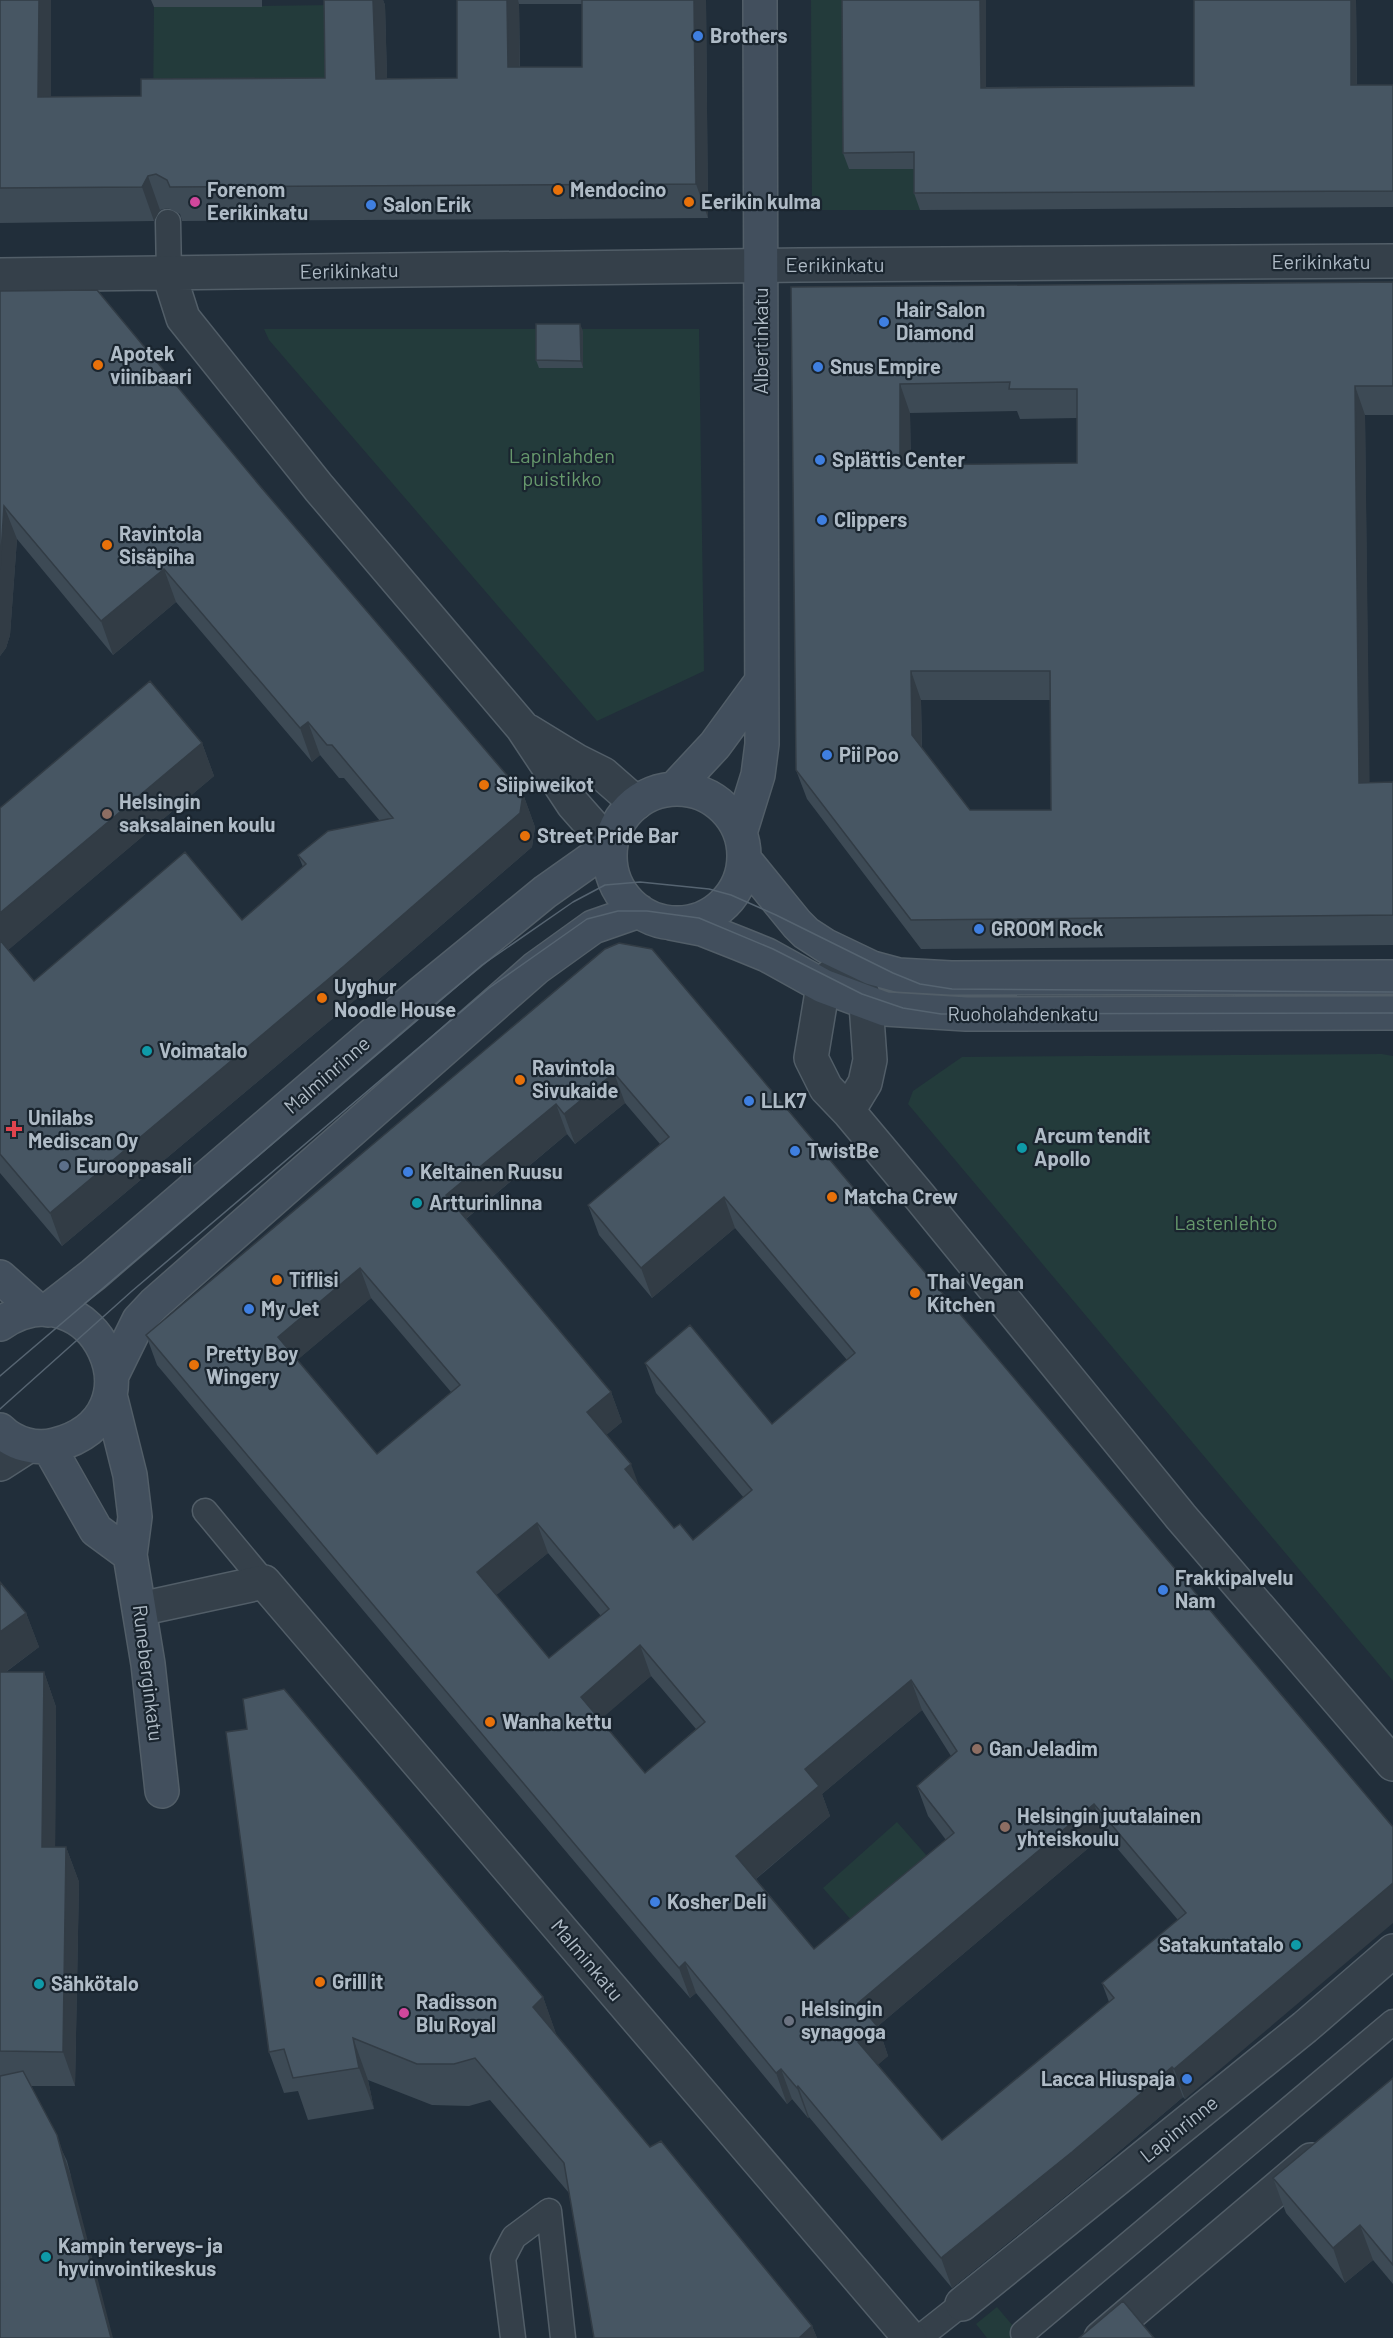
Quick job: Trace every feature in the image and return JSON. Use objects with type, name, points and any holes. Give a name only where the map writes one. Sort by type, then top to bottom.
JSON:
[{"type":"street","name":"Albertinkatu","points":[[742,846],[758,775],[762,744],[760,0]]},
{"type":"street","name":"Eerikinkatu","points":[[0,275],[761,265],[1393,261]]},
{"type":"street","points":[[169,274],[183,318],[319,488],[522,727],[573,804],[610,846]]},
{"type":"street","points":[[674,789],[716,745],[761,682]]},
{"type":"street","points":[[522,727],[577,761],[603,774],[636,803]]},
{"type":"street","points":[[674,789],[691,790],[706,796],[732,818],[742,846],[740,877],[730,895],[719,908],[689,922],[671,923],[656,920],[627,902],[613,876],[610,846],[615,829],[636,803],[661,791],[674,789]]},
{"type":"street","name":"Malminrinne","points":[[0,1324],[17,1314],[42,1310],[100,1269],[420,994],[536,899],[610,846]]},
{"type":"street","name":"Ruoholahdenkatu","points":[[742,846],[784,910],[806,933],[851,959],[898,975],[940,978],[1393,977]]},
{"type":"street","points":[[0,1464],[25,1441],[70,1442],[88,1431],[101,1415],[111,1385],[139,1320],[154,1304],[537,968],[593,927],[639,911]]},
{"type":"street","name":"Ruoholahdenkatu","points":[[671,923],[702,929],[767,955],[823,986],[866,1004],[885,1009],[941,1014],[1393,1013]]},
{"type":"street","points":[[848,1111],[865,1083],[870,1060],[866,1004],[851,959],[823,986],[811,1058],[826,1089],[848,1111],[1181,1516],[1393,1764]]},
{"type":"street","points":[[0,1277],[42,1310]]},
{"type":"street","name":"Runeberginkatu","points":[[42,1310],[70,1315],[85,1324],[99,1338],[108,1355],[111,1385],[130,1475],[135,1517],[130,1555],[140,1609],[162,1791]]},
{"type":"street","points":[[25,1441],[96,1530],[130,1555]]},
{"type":"street","points":[[140,1609],[264,1581]]},
{"type":"street","name":"Malminkatu","points":[[264,1581],[910,2338]]},
{"type":"street","name":"Lapinrinne","points":[[962,2304],[1305,2027],[1393,1951]]},
{"type":"street","points":[[1101,2338],[1331,2144]]},
{"type":"lane","points":[[168,222],[169,274]]},
{"type":"lane","name":"Malminkatu","points":[[205,1511],[264,1581]]},
{"type":"lane","points":[[1023,2333],[1393,2022]]},
{"type":"lane","points":[[513,2338],[503,2258],[514,2237],[549,2211],[563,2338]]},
{"type":"lane","points":[[919,2338],[962,2304]]},
{"type":"green space","points":[[811,0],[848,0],[920,168],[920,210],[812,210]]},
{"type":"green space","points":[[336,5],[338,112],[153,113],[154,7]]},
{"type":"green space","name":"Lapinlahden puistikko","points":[[264,329],[699,329],[704,671],[597,721],[269,340]]},
{"type":"green space","name":"Lastenlehto","points":[[1382,1054],[1393,1056],[1393,1681],[908,1104],[913,1091],[962,1057]]},
{"type":"green space","points":[[897,1822],[934,1864],[860,1930],[823,1888]]},
{"type":"green space","points":[[997,2307],[1023,2338],[987,2338],[976,2324]]},
{"type":"building","points":[[0,0],[39,0],[38,97],[141,96],[141,79],[325,78],[324,0],[373,0],[376,79],[457,78],[457,0],[507,0],[508,67],[582,67],[582,0],[694,0],[696,184],[170,187],[167,180],[156,174],[148,176],[142,187],[0,188]]},
{"type":"building","points":[[842,0],[980,0],[981,88],[1194,86],[1194,0],[1351,0],[1351,85],[1393,85],[1393,191],[914,193],[914,152],[843,153]]},
{"type":"building","points":[[1393,282],[1393,386],[1355,386],[1359,783],[1393,782],[1393,915],[911,920],[796,770],[791,287]],"holes":[[[1010,382],[1009,389],[1077,389],[1077,463],[900,465],[900,384]],[[911,671],[1050,671],[1051,810],[970,810],[912,735]]]},
{"type":"building","points":[[97,290],[260,486],[523,794],[520,813],[344,966],[50,1213],[0,1154],[0,940],[34,981],[185,852],[242,920],[306,864],[298,855],[328,831],[393,818],[332,745],[327,745],[308,722],[300,728],[164,569],[101,621],[4,506],[0,570],[0,291]]},
{"type":"building","points":[[536,324],[580,324],[581,361],[536,360]]},
{"type":"building","points":[[150,681],[202,743],[0,913],[0,808]]},
{"type":"building","points":[[619,943],[652,949],[1393,1827],[1393,1883],[1174,2069],[1172,2067],[941,2258],[798,2086],[797,2088],[781,2069],[776,2073],[685,1962],[679,1968],[146,1335],[605,949]],"holes":[[[614,1073],[669,1137],[588,1205],[641,1268],[724,1197],[855,1353],[772,1424],[690,1325],[645,1363],[752,1490],[693,1540],[680,1524],[674,1528],[625,1469],[631,1464],[587,1412],[611,1392],[446,1195],[556,1104],[564,1114]],[[360,1268],[460,1385],[377,1454],[278,1337]],[[537,1523],[609,1609],[549,1658],[477,1572]],[[640,1645],[705,1722],[645,1773],[581,1697]],[[911,1680],[957,1751],[917,1786],[954,1833],[814,1949],[736,1856],[819,1786],[805,1769]],[[1094,1804],[1186,1913],[1102,1983],[1114,1998],[942,2140],[858,2042],[877,2026],[858,2003]]]},
{"type":"building","points":[[0,1582],[26,1613],[0,1632]]},
{"type":"building","name":"Sähkötalo","points":[[0,1672],[44,1672],[42,1847],[66,1847],[63,2052],[0,2051]]},
{"type":"building","name":"Radisson Blu Royal","points":[[284,1689],[543,1997],[533,2007],[650,2147],[661,2141],[812,2326],[799,2338],[594,2338],[564,2163],[475,2058],[454,2064],[417,2064],[353,2038],[359,2068],[293,2078],[284,2049],[269,2052],[226,1732],[247,1729],[243,1699]]},
{"type":"building","name":"Kampin terveys- ja hyvinvointikeskus","points":[[23,2071],[57,2135],[111,2338],[0,2338],[0,2076]]},
{"type":"building","points":[[1393,2078],[1393,2265],[1360,2225],[1333,2248],[1273,2178]]},
{"type":"building","points":[[1123,2301],[1154,2338],[1079,2338]]},
{"type":"tram line","points":[[0,1376],[482,965],[573,902],[605,885],[640,882],[709,889],[731,895],[893,973],[920,984],[952,989],[1393,992]]},
{"type":"tram line","points":[[0,1409],[132,1291],[489,988],[587,919],[618,911],[647,911],[699,918],[773,949],[862,994],[903,1008],[941,1014],[1393,1013]]},
{"type":"place","name":"Brothers","points":[[698,36]]},
{"type":"place","name":"Mendocino","points":[[558,190]]},
{"type":"place","name":"Forenom Eerikinkatu","points":[[195,202]]},
{"type":"place","name":"Eerikin kulma","points":[[689,202]]},
{"type":"place","name":"Salon Erik","points":[[371,205]]},
{"type":"place","name":"Hair Salon Diamond","points":[[884,322]]},
{"type":"place","name":"Apotek viinibaari","points":[[98,365]]},
{"type":"place","name":"Snus Empire","points":[[818,367]]},
{"type":"place","name":"Splättis Center","points":[[820,460]]},
{"type":"place","name":"Clippers","points":[[822,520]]},
{"type":"place","name":"Ravintola Sisäpiha","points":[[107,545]]},
{"type":"place","name":"Pii Poo","points":[[827,755]]},
{"type":"place","name":"Siipiweikot","points":[[484,785]]},
{"type":"place","name":"Helsingin saksalainen koulu","points":[[107,814]]},
{"type":"place","name":"Street Pride Bar","points":[[525,836]]},
{"type":"place","name":"GROOM Rock","points":[[979,929]]},
{"type":"place","name":"Uyghur Noodle House","points":[[322,998]]},
{"type":"place","name":"Voimatalo","points":[[147,1051]]},
{"type":"place","name":"Ravintola Sivukaide","points":[[520,1080]]},
{"type":"place","name":"LLK7","points":[[749,1101]]},
{"type":"place","name":"Unilabs Mediscan Oy","points":[[14,1129]]},
{"type":"place","name":"Arcum tendit Apollo","points":[[1022,1148]]},
{"type":"place","name":"TwistBe","points":[[795,1151]]},
{"type":"place","name":"Eurooppasali","points":[[64,1166]]},
{"type":"place","name":"Keltainen Ruusu","points":[[408,1172]]},
{"type":"place","name":"Matcha Crew","points":[[832,1197]]},
{"type":"place","name":"Artturinlinna","points":[[417,1203]]},
{"type":"place","name":"Tiflisi","points":[[277,1280]]},
{"type":"place","name":"Thai Vegan Kitchen","points":[[915,1293]]},
{"type":"place","name":"My Jet","points":[[249,1309]]},
{"type":"place","name":"Pretty Boy Wingery","points":[[194,1365]]},
{"type":"place","name":"Frakkipalvelu Nam","points":[[1163,1590]]},
{"type":"place","name":"Wanha kettu","points":[[490,1722]]},
{"type":"place","name":"Gan Jeladim","points":[[977,1749]]},
{"type":"place","name":"Helsingin juutalainen yhteiskoulu","points":[[1005,1827]]},
{"type":"place","name":"Kosher Deli","points":[[655,1902]]},
{"type":"place","name":"Satakuntatalo","points":[[1296,1945]]},
{"type":"place","name":"Grill it","points":[[320,1982]]},
{"type":"place","name":"Sähkötalo","points":[[39,1984]]},
{"type":"place","name":"Radisson Blu Royal","points":[[404,2013]]},
{"type":"place","name":"Helsingin synagoga","points":[[789,2021]]},
{"type":"place","name":"Lacca Hiuspaja","points":[[1187,2079]]},
{"type":"place","name":"Kampin terveys- ja hyvinvointikeskus","points":[[46,2257]]}]
